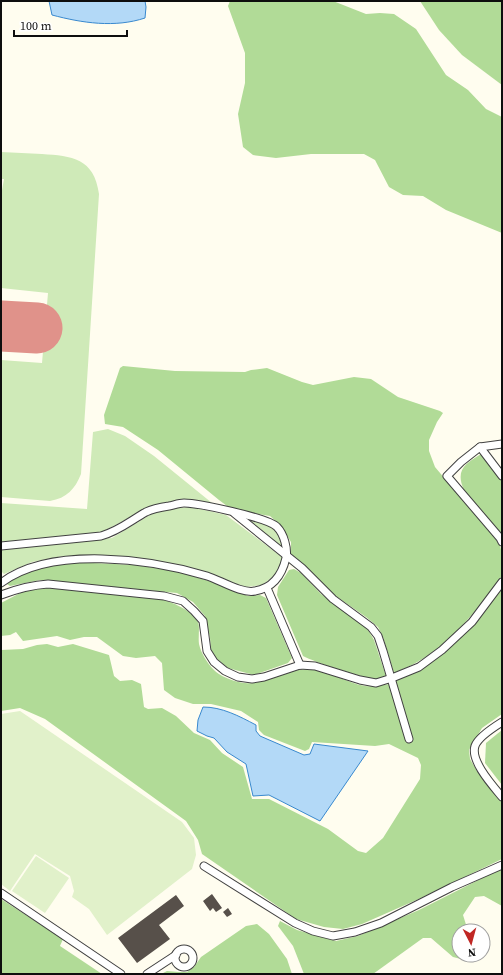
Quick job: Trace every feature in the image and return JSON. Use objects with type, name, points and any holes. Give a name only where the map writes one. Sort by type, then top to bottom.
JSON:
[{"type":"street","points":[[502,444],[480,447],[461,462],[447,476],[502,542]]},
{"type":"street","points":[[480,447],[502,476]]},
{"type":"street","points":[[1,546],[100,536],[113,533],[147,512],[184,503],[266,520],[277,527],[286,543],[284,567],[279,577],[267,588],[254,592],[241,589],[208,576],[165,565],[138,561],[77,559],[58,561],[31,568],[8,578],[1,583]]},
{"type":"street","points":[[232,512],[302,568],[323,590],[371,626],[378,636],[392,678],[409,739]]},
{"type":"street","points":[[1,595],[32,585],[48,584],[164,596],[183,601],[203,621],[207,651],[214,662],[225,671],[238,677],[252,679],[264,677],[300,665],[315,666],[360,680],[376,683],[419,667],[442,650],[472,622],[502,582]]},
{"type":"street","points":[[267,588],[300,665]]},
{"type":"street","points":[[502,722],[485,734],[475,746],[475,757],[480,769],[502,797]]},
{"type":"street","points":[[204,866],[295,923],[313,931],[333,936],[355,932],[380,923],[452,887],[502,865]]},
{"type":"street","points":[[1,893],[121,974]]},
{"type":"street","points":[[147,974],[176,955]]},
{"type":"green space","points":[[230,1],[333,1],[366,14],[394,14],[416,29],[446,75],[468,90],[486,109],[502,117],[502,233],[446,210],[423,196],[403,195],[389,187],[375,160],[364,154],[311,154],[276,158],[253,155],[243,147],[238,114],[245,83],[245,53],[228,6]]},
{"type":"green space","points":[[420,1],[502,1],[502,85],[462,55],[439,30]]},
{"type":"green space","points":[[1,152],[63,156],[80,161],[87,166],[92,173],[99,194],[81,474],[70,492],[61,498],[50,501],[1,497],[1,360],[42,363],[48,293],[1,288],[1,196],[4,179],[1,179]]},
{"type":"green space","points":[[123,366],[175,371],[245,372],[267,368],[313,385],[354,377],[371,379],[398,397],[440,411],[443,413],[429,440],[429,451],[435,467],[499,543],[502,560],[501,577],[464,624],[442,644],[419,661],[394,673],[383,637],[378,627],[330,592],[291,555],[291,542],[280,525],[270,516],[231,509],[158,450],[123,427],[105,424],[104,415],[120,368]]},
{"type":"green space","points":[[108,429],[125,436],[154,456],[212,503],[194,500],[178,500],[161,504],[140,512],[102,532],[51,539],[1,542],[1,503],[87,509],[93,432]]},
{"type":"green space","points":[[481,454],[502,481],[502,535],[464,490],[461,483],[461,472],[463,468],[470,461]]},
{"type":"green space","points":[[192,507],[226,515],[282,557],[282,563],[274,576],[262,585],[246,587],[181,565],[112,556],[63,556],[32,562],[4,574],[1,571],[1,549],[112,538],[153,513],[175,508]]},
{"type":"green space","points":[[245,518],[269,526],[278,534],[281,540],[281,546]]},
{"type":"green space","points":[[72,562],[135,565],[175,571],[219,584],[248,596],[260,595],[266,598],[292,658],[288,663],[254,675],[228,668],[216,658],[211,650],[205,616],[193,602],[177,593],[40,580],[10,586],[7,584],[19,575],[46,567]]},
{"type":"green space","points":[[294,569],[301,573],[321,594],[367,628],[374,640],[386,676],[376,679],[370,678],[328,666],[303,656],[277,595],[278,587],[289,570]]},
{"type":"green space","points":[[502,587],[502,714],[482,728],[469,750],[470,759],[477,771],[502,801],[502,859],[421,898],[362,924],[343,929],[324,927],[296,919],[202,854],[198,840],[186,821],[45,719],[20,708],[1,711],[1,650],[23,649],[47,644],[58,647],[73,644],[109,655],[114,676],[120,681],[132,680],[141,684],[144,707],[148,709],[162,708],[176,716],[194,733],[210,740],[222,753],[243,767],[252,799],[269,799],[328,829],[358,851],[366,853],[383,838],[420,779],[421,765],[418,758],[389,744],[375,746],[312,742],[309,749],[305,751],[264,735],[259,730],[258,722],[241,711],[211,704],[193,704],[175,698],[164,690],[162,663],[155,656],[136,658],[123,656],[97,637],[84,637],[70,640],[57,636],[23,641],[16,632],[10,635],[1,636],[1,603],[24,591],[46,588],[160,598],[181,607],[195,617],[199,624],[199,644],[203,654],[217,673],[227,678],[238,682],[254,683],[292,671],[307,669],[322,671],[365,686],[390,684],[406,742],[412,741],[395,680],[446,651]]},
{"type":"green space","points":[[20,711],[182,822],[194,838],[196,855],[192,869],[107,935],[89,909],[72,897],[74,891],[70,876],[35,854],[10,891],[1,884],[1,714]]},
{"type":"green space","points":[[502,730],[502,785],[485,763],[486,743]]},
{"type":"green space","points":[[36,856],[69,878],[45,913],[12,891]]},
{"type":"green space","points":[[502,868],[502,906],[484,896],[475,897],[463,915],[466,923],[451,923],[451,955],[431,938],[423,938],[373,974],[304,974],[293,946],[278,926],[280,921],[297,930],[336,941],[358,936],[419,910]]},
{"type":"green space","points":[[1,899],[63,939],[60,946],[102,974],[1,974]]},
{"type":"green space","points":[[257,924],[269,934],[287,959],[292,974],[161,974],[167,971],[187,972],[194,967],[201,957],[246,926]]},
{"type":"water","points":[[49,1],[145,1],[145,18],[110,24],[75,20],[52,15]]},
{"type":"water","points":[[203,707],[224,710],[243,718],[256,725],[256,731],[260,736],[304,755],[310,754],[314,744],[368,751],[320,821],[269,795],[253,796],[246,764],[227,752],[214,738],[197,731],[198,720]]},
{"type":"building","points":[[212,894],[222,908],[216,912],[213,908],[210,911],[203,901]]},
{"type":"building","points":[[176,895],[184,906],[159,925],[170,939],[137,963],[118,938]]},
{"type":"building","points":[[228,908],[232,914],[227,917],[223,912]]},
{"type":"runway","points":[[1,326],[37,328]]}]
